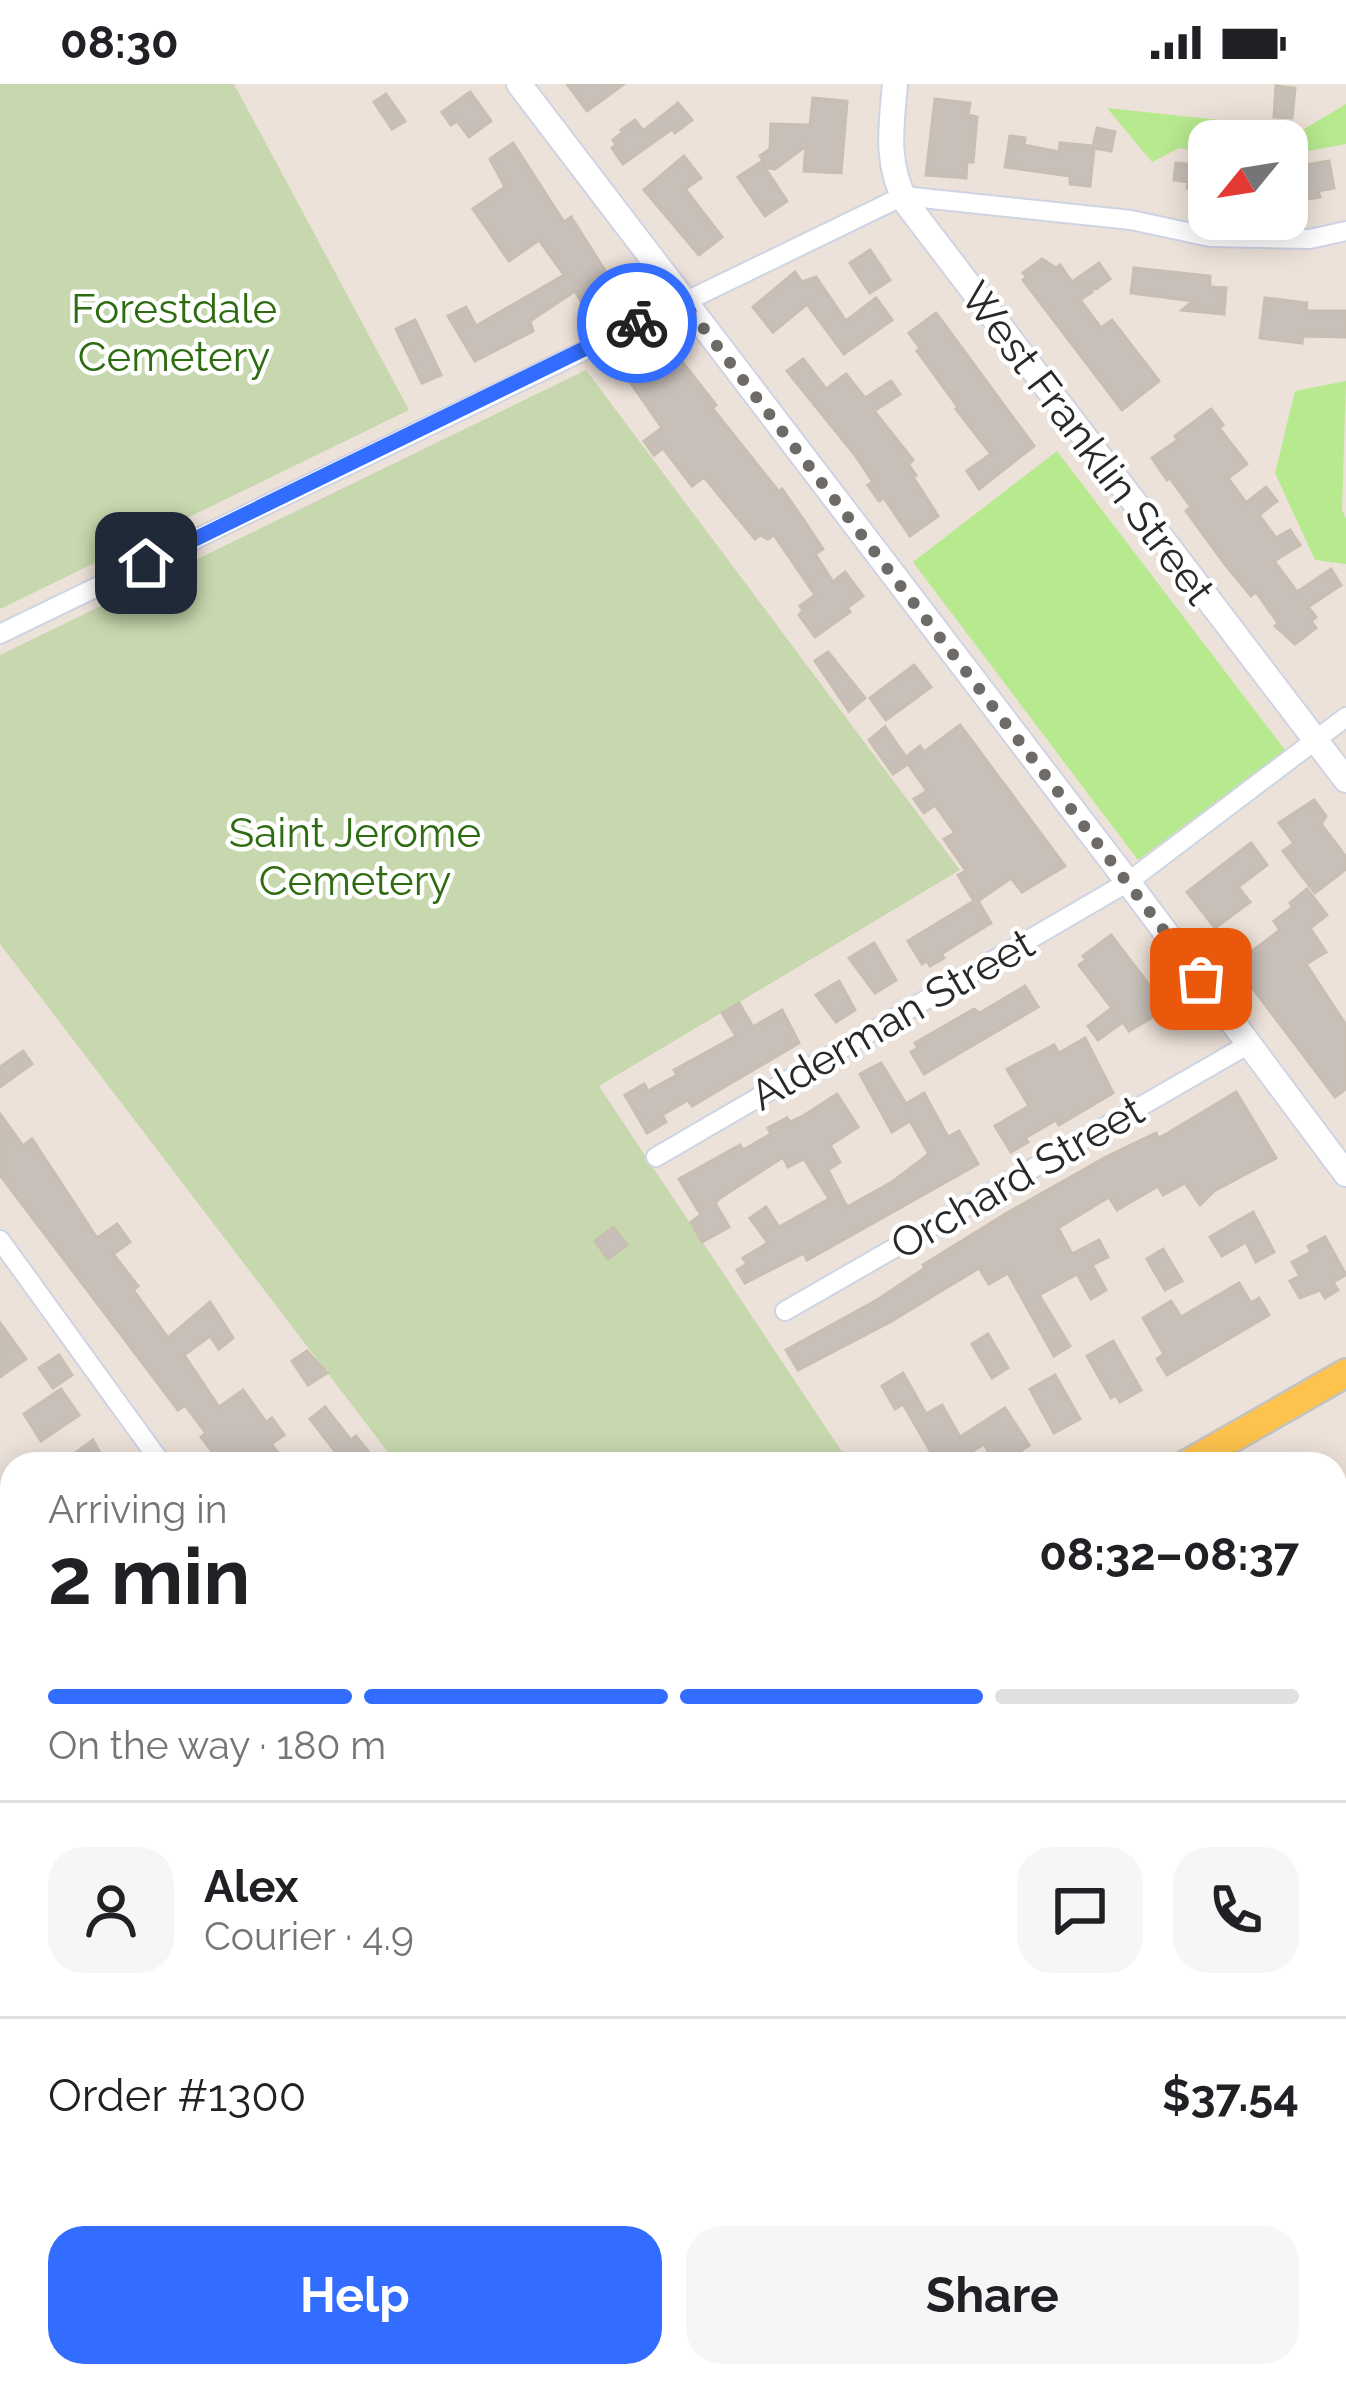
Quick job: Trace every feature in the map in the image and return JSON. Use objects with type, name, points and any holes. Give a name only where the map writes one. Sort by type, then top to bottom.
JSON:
[{"type":"main road","points":[[1209,1452],[1345,1379]]},
{"type":"street","points":[[519,84],[1346,1174]]},
{"type":"street","name":"West Franklin Street","points":[[896,84],[889,154],[903,196],[1346,780]]},
{"type":"street","points":[[0,634],[903,196],[1131,220],[1210,236],[1310,239],[1346,231]]},
{"type":"street","name":"Alderman Street","points":[[656,1157],[1128,882],[1346,717]]},
{"type":"street","name":"Orchard Street","points":[[785,1311],[1249,1044]]},
{"type":"street","points":[[0,1240],[8,1267],[154,1452]]},
{"type":"green space","name":"Forestdale Cemetery","points":[[0,84],[234,84],[409,410],[0,609]]},
{"type":"green space","points":[[1346,104],[1346,144],[1308,151],[1308,127]]},
{"type":"green space","points":[[1107,108],[1220,120],[1188,120],[1188,150],[1179,148],[1152,162]]},
{"type":"green space","name":"Saint Jerome Cemetery","points":[[586,370],[960,870],[599,1086],[842,1452],[388,1452],[0,944],[0,655]]},
{"type":"green space","points":[[1346,381],[1342,510],[1346,564],[1315,560],[1275,473],[1295,391]]},
{"type":"green space","points":[[1057,451],[1285,750],[1138,860],[913,562]]},
{"type":"building","points":[[567,84],[624,84],[587,111]]},
{"type":"building","points":[[1276,86],[1295,88],[1292,118],[1274,117]]},
{"type":"building","points":[[470,92],[491,121],[469,137],[442,112]]},
{"type":"building","points":[[386,94],[405,121],[392,129],[374,102]]},
{"type":"building","points":[[813,98],[847,101],[841,173],[804,171],[806,146],[775,169],[768,168],[760,156],[770,149],[771,124],[810,125]]},
{"type":"building","points":[[935,99],[970,103],[968,115],[977,117],[973,162],[967,162],[966,178],[926,175]]},
{"type":"building","points":[[678,103],[692,120],[623,164],[612,148],[621,130],[635,120],[643,131]]},
{"type":"building","points":[[1097,128],[1115,132],[1111,151],[1094,148],[1090,186],[1070,184],[1070,176],[1005,167],[1010,136],[1025,138],[1024,145],[1059,152],[1060,143],[1093,146]]},
{"type":"building","points":[[513,143],[564,222],[571,217],[614,285],[603,292],[608,300],[588,313],[575,291],[530,321],[533,331],[475,361],[448,316],[466,307],[476,326],[564,275],[539,240],[509,261],[473,209],[505,187],[490,159]]},
{"type":"building","points":[[684,156],[701,178],[685,189],[722,237],[699,255],[644,190]]},
{"type":"building","points":[[1329,161],[1334,188],[1308,199],[1308,165]]},
{"type":"building","points":[[761,162],[787,201],[765,216],[738,177]]},
{"type":"building","points":[[1176,163],[1188,164],[1188,182],[1174,180]]},
{"type":"building","points":[[870,250],[890,280],[870,293],[850,263]]},
{"type":"building","points":[[1042,259],[1056,268],[1060,265],[1072,282],[1099,263],[1110,279],[1096,289],[1088,288],[1092,292],[1080,300],[1101,328],[1112,320],[1159,381],[1122,410],[1023,280],[1027,277],[1023,273]]},
{"type":"building","points":[[1134,268],[1210,276],[1210,287],[1226,288],[1224,314],[1182,310],[1193,301],[1131,293]]},
{"type":"building","points":[[795,272],[802,282],[816,277],[846,321],[876,298],[892,320],[844,354],[807,304],[773,332],[753,307]]},
{"type":"building","points":[[1265,298],[1307,303],[1306,311],[1346,311],[1346,337],[1303,336],[1302,343],[1260,338]]},
{"type":"building","points":[[936,313],[1034,446],[979,489],[967,471],[991,454],[956,409],[909,333]]},
{"type":"building","points":[[415,320],[441,375],[422,383],[396,329]]},
{"type":"building","points":[[672,349],[716,405],[712,408],[805,522],[823,549],[815,554],[833,582],[845,572],[863,596],[847,608],[850,612],[815,637],[799,615],[800,606],[815,595],[774,535],[755,539],[704,477],[692,486],[663,448],[654,455],[644,441],[662,428],[631,383]]},
{"type":"building","points":[[803,359],[826,389],[846,374],[865,398],[891,381],[900,394],[874,411],[913,460],[908,464],[913,477],[938,516],[910,536],[884,498],[879,501],[855,455],[787,371]]},
{"type":"building","points":[[1211,409],[1223,425],[1219,428],[1247,464],[1228,478],[1246,503],[1266,487],[1277,501],[1259,515],[1276,538],[1290,530],[1300,545],[1274,561],[1297,592],[1331,569],[1341,585],[1308,607],[1316,617],[1311,621],[1316,628],[1295,644],[1275,626],[1278,623],[1256,592],[1251,596],[1224,563],[1186,511],[1191,507],[1152,458]]},
{"type":"building","points":[[828,652],[865,698],[849,711],[815,661]]},
{"type":"building","points":[[914,665],[931,687],[886,720],[870,698]]},
{"type":"building","points":[[960,725],[1065,866],[1022,892],[1011,878],[978,901],[991,923],[930,966],[927,961],[922,964],[908,941],[974,901],[958,875],[966,871],[944,839],[955,833],[935,805],[924,813],[914,799],[927,791],[908,764],[893,774],[869,740],[885,727],[906,757],[920,746],[924,752]]},
{"type":"building","points":[[1314,800],[1326,816],[1321,824],[1346,857],[1346,869],[1315,893],[1283,851],[1294,843],[1279,823]]},
{"type":"building","points":[[1251,843],[1267,865],[1238,887],[1250,902],[1215,928],[1187,892]]},
{"type":"building","points":[[1307,889],[1327,915],[1310,928],[1326,952],[1306,964],[1346,1025],[1346,1089],[1335,1097],[1242,974],[1247,971],[1239,961],[1280,930],[1274,921]]},
{"type":"building","points":[[1111,935],[1152,989],[1159,984],[1173,1005],[1129,1031],[1123,1022],[1098,1040],[1088,1026],[1112,1008],[1079,965],[1086,960],[1083,956]]},
{"type":"building","points":[[874,943],[896,980],[875,993],[849,958]]},
{"type":"building","points":[[839,981],[855,1010],[836,1022],[816,995]]},
{"type":"building","points":[[1025,986],[1038,1007],[924,1074],[911,1052],[918,1048],[915,1043]]},
{"type":"building","points":[[739,1003],[753,1027],[782,1010],[799,1043],[692,1106],[688,1100],[662,1115],[666,1122],[647,1133],[625,1095],[644,1084],[648,1091],[677,1075],[674,1070],[736,1036],[722,1013]]},
{"type":"building","points":[[1085,1038],[1113,1093],[1059,1125],[1056,1120],[1011,1152],[995,1126],[1029,1106],[1007,1069],[1054,1045],[1059,1053]]},
{"type":"building","points":[[23,1051],[32,1064],[0,1087],[0,1067]]},
{"type":"building","points":[[881,1063],[906,1104],[924,1093],[948,1137],[959,1131],[978,1164],[807,1260],[804,1253],[745,1283],[737,1270],[747,1264],[743,1258],[768,1243],[750,1218],[766,1207],[779,1227],[829,1199],[804,1159],[788,1167],[783,1157],[720,1198],[715,1203],[729,1227],[702,1242],[691,1222],[701,1215],[679,1179],[740,1145],[743,1150],[771,1134],[768,1128],[803,1116],[837,1094],[858,1127],[830,1145],[840,1162],[828,1170],[847,1207],[892,1182],[929,1154],[910,1121],[892,1132],[860,1074]]},
{"type":"building","points":[[1236,1092],[1276,1158],[1214,1191],[1200,1205],[1185,1183],[1163,1195],[1158,1186],[1117,1210],[1109,1197],[1058,1228],[1072,1254],[1099,1240],[1108,1257],[1092,1265],[1106,1290],[1091,1299],[1077,1274],[1039,1295],[1070,1346],[1054,1356],[1008,1273],[989,1284],[979,1268],[798,1370],[786,1350],[877,1300],[1007,1213],[1106,1157],[1156,1133],[1158,1138],[1163,1136]]},
{"type":"building","points":[[0,1114],[23,1146],[32,1139],[97,1238],[117,1224],[130,1242],[113,1254],[168,1338],[210,1302],[233,1338],[219,1349],[210,1336],[184,1355],[219,1407],[243,1390],[266,1422],[272,1418],[284,1435],[271,1444],[277,1452],[213,1452],[201,1437],[206,1433],[185,1405],[178,1410],[0,1175]]},
{"type":"building","points":[[1253,1212],[1274,1252],[1256,1262],[1246,1242],[1222,1256],[1210,1237]]},
{"type":"building","points":[[613,1227],[627,1245],[608,1259],[595,1241]]},
{"type":"building","points":[[1325,1237],[1346,1275],[1333,1282],[1338,1290],[1325,1298],[1320,1290],[1300,1298],[1290,1281],[1300,1276],[1292,1262]]},
{"type":"building","points":[[1163,1249],[1182,1281],[1165,1290],[1147,1259]]},
{"type":"building","points":[[1239,1283],[1251,1303],[1259,1298],[1269,1315],[1167,1375],[1157,1359],[1164,1354],[1143,1318],[1171,1301],[1181,1317]]},
{"type":"building","points":[[0,1323],[26,1359],[0,1377]]},
{"type":"building","points":[[988,1334],[1008,1368],[992,1378],[972,1344]]},
{"type":"building","points":[[1113,1341],[1141,1390],[1120,1402],[1116,1395],[1111,1398],[1087,1356]]},
{"type":"building","points":[[307,1351],[327,1373],[308,1385],[292,1361]]},
{"type":"building","points":[[59,1355],[72,1375],[53,1388],[39,1368]]},
{"type":"building","points":[[903,1373],[926,1414],[942,1405],[960,1437],[1005,1408],[1029,1445],[1019,1452],[989,1452],[984,1444],[971,1452],[931,1452],[903,1404],[895,1409],[882,1386]]},
{"type":"building","points":[[1055,1375],[1080,1419],[1054,1433],[1030,1389]]},
{"type":"building","points":[[61,1389],[79,1415],[41,1441],[24,1414]]},
{"type":"building","points":[[325,1407],[351,1440],[356,1436],[368,1451],[336,1452],[310,1419]]},
{"type":"building","points":[[93,1440],[100,1452],[76,1452]]},
{"type":"way so far","points":[[637,323],[682,300],[1201,979]]},
{"type":"route","points":[[146,563],[637,323]]}]
